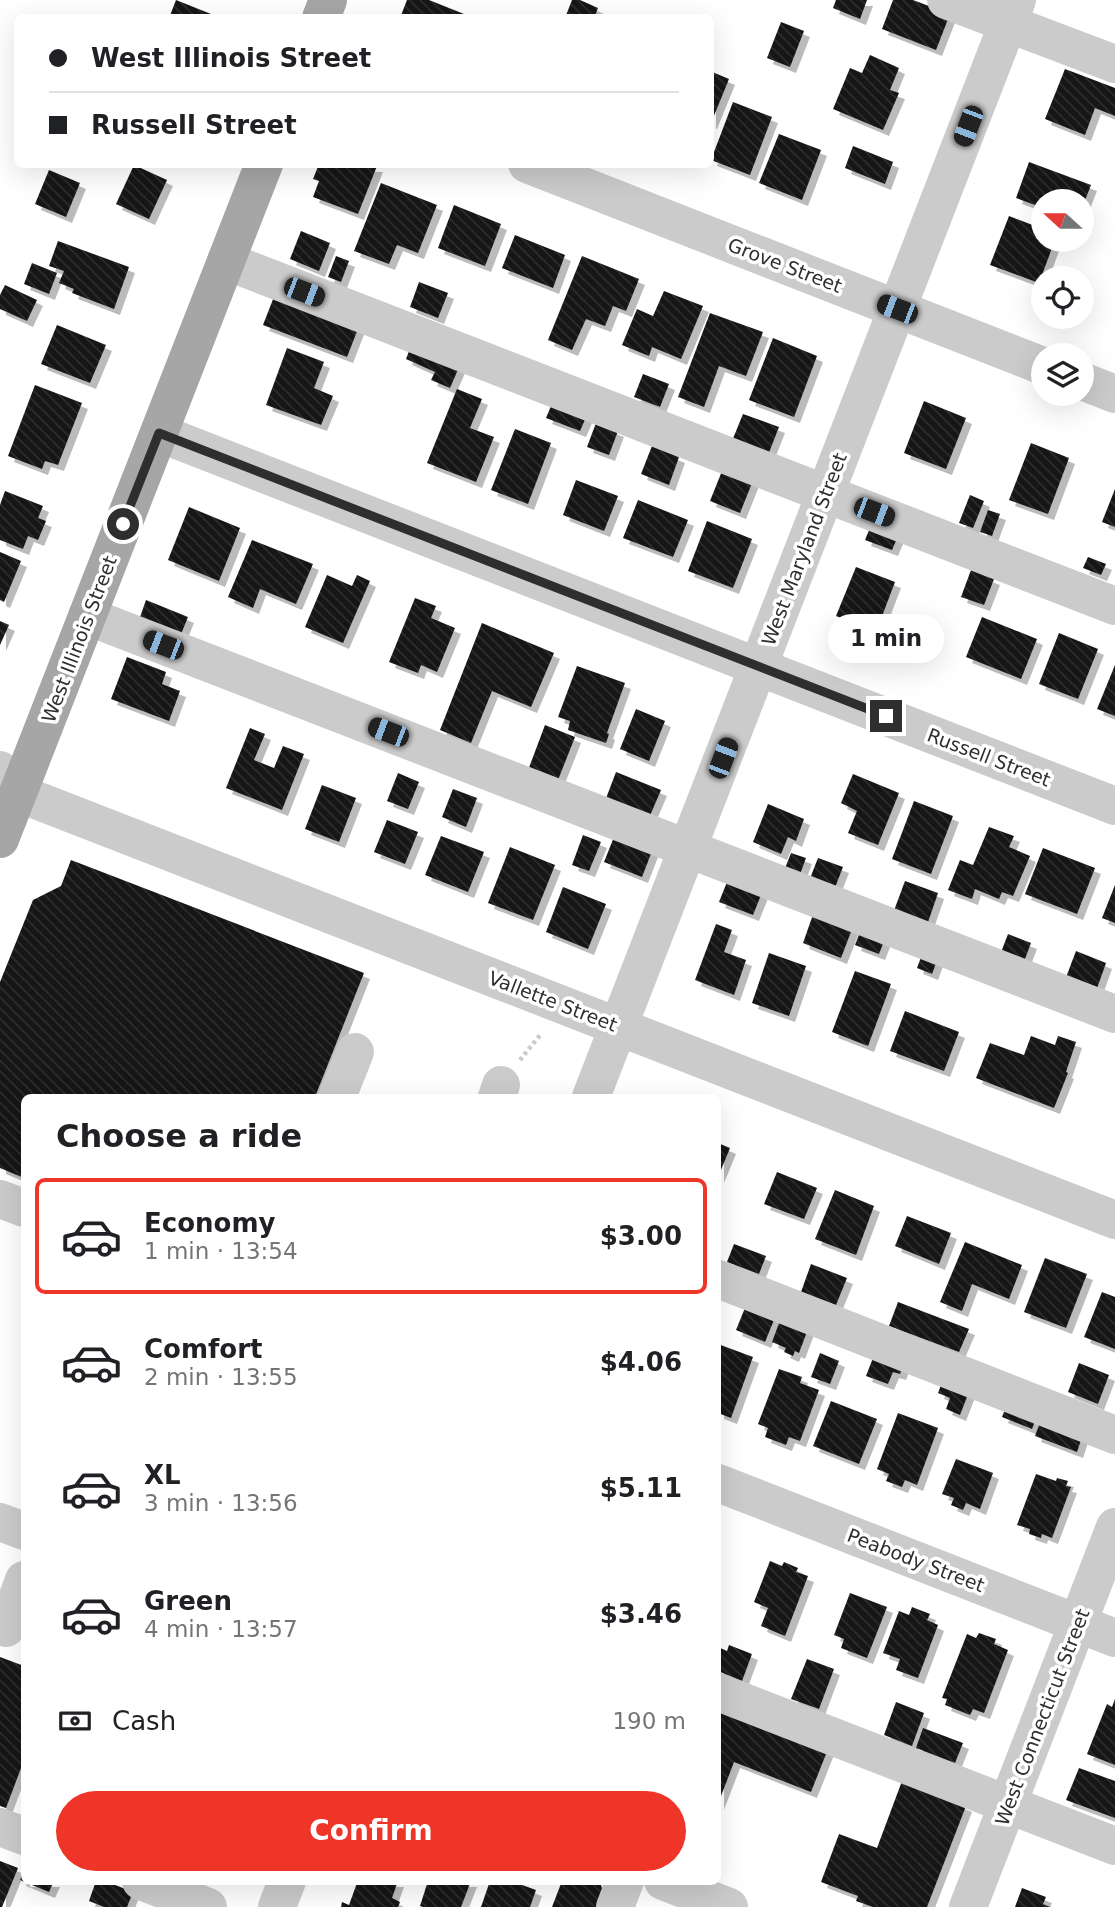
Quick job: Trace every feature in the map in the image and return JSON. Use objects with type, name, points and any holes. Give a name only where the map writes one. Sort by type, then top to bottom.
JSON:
[{"type":"main road","name":"West Illinois Street","points":[[0,839],[9,781],[88,616],[262,168]]},
{"type":"street","points":[[946,0],[1013,12],[1115,64]]},
{"type":"street","name":"West Maryland Street","points":[[593,1094],[1013,12]]},
{"type":"street","name":"Grove Street","points":[[537,168],[1031,361]]},
{"type":"street","points":[[226,261],[1115,606]]},
{"type":"street","points":[[1094,386],[1115,394]]},
{"type":"street","name":"Russell Street","points":[[159,433],[1115,806]]},
{"type":"street","points":[[88,616],[1115,1014]]},
{"type":"street","name":"Vallette Street","points":[[9,781],[561,1004],[1115,1220]]},
{"type":"street","points":[[338,1094],[355,1052]]},
{"type":"street","points":[[0,1199],[21,1207]]},
{"type":"street","points":[[721,1280],[1115,1435]]},
{"type":"street","name":"Peabody Street","points":[[721,1484],[1115,1638]]},
{"type":"street","points":[[0,1522],[21,1530]]},
{"type":"street","name":"West Connecticut Street","points":[[968,1907],[1115,1527]]},
{"type":"street","points":[[10,1629],[21,1590]]},
{"type":"street","points":[[721,1693],[1115,1846]]},
{"type":"street","points":[[0,1827],[21,1835]]},
{"type":"street","points":[[151,1885],[208,1907]]},
{"type":"street","points":[[277,1907],[285,1885]]},
{"type":"street","points":[[615,1907],[623,1885]]},
{"type":"street","points":[[673,1885],[729,1907]]},
{"type":"path","points":[[499,1091],[561,1004]]},
{"type":"building","points":[[176,0],[211,14],[171,14]]},
{"type":"building","points":[[407,0],[429,0],[464,14],[402,14]]},
{"type":"building","points":[[572,0],[580,0],[598,8],[596,14],[567,14]]},
{"type":"building","points":[[836,0],[867,0],[860,19],[833,8]]},
{"type":"building","points":[[893,0],[913,0],[950,14],[936,50],[882,29]]},
{"type":"building","points":[[781,22],[804,31],[790,67],[767,58]]},
{"type":"building","points":[[870,55],[899,68],[890,90],[899,93],[883,130],[833,109],[850,68],[862,73]]},
{"type":"building","points":[[1065,69],[1115,88],[1115,116],[1095,108],[1085,135],[1045,119]]},
{"type":"building","points":[[714,73],[729,79],[714,116]]},
{"type":"building","points":[[733,102],[772,117],[750,175],[714,161],[714,152]]},
{"type":"building","points":[[779,134],[821,150],[802,200],[759,183]]},
{"type":"building","points":[[853,146],[893,162],[885,184],[845,168]]},
{"type":"building","points":[[1029,162],[1091,185],[1089,189],[1031,189],[1031,204],[1016,198]]},
{"type":"building","points":[[133,168],[141,168],[167,180],[149,219],[116,204]]},
{"type":"building","points":[[317,168],[376,168],[358,214],[313,197],[319,181],[313,179]]},
{"type":"building","points":[[49,170],[80,183],[66,217],[35,204]]},
{"type":"building","points":[[381,183],[437,205],[418,253],[397,245],[389,264],[354,251]]},
{"type":"building","points":[[454,205],[501,224],[485,266],[438,248]]},
{"type":"building","points":[[1009,216],[1031,224],[1031,252],[1051,252],[1045,266],[1031,266],[1031,280],[990,265]]},
{"type":"building","points":[[301,231],[330,243],[319,271],[290,259]]},
{"type":"building","points":[[515,235],[565,255],[553,288],[502,268]]},
{"type":"building","points":[[58,241],[129,267],[114,309],[72,293],[74,289],[59,283],[64,271],[49,266]]},
{"type":"building","points":[[336,256],[349,261],[341,282],[328,277]]},
{"type":"building","points":[[582,256],[639,279],[626,311],[613,306],[605,326],[586,319],[572,350],[548,340]]},
{"type":"building","points":[[32,263],[57,273],[49,294],[24,284]]},
{"type":"building","points":[[419,282],[448,293],[438,318],[410,307]]},
{"type":"building","points":[[5,285],[37,300],[27,321],[0,309],[0,295]]},
{"type":"building","points":[[277,289],[361,321],[347,357],[263,325]]},
{"type":"building","points":[[664,291],[703,306],[681,359],[652,347],[649,356],[622,345],[637,309],[653,316]]},
{"type":"building","points":[[710,313],[763,332],[746,376],[719,366],[704,407],[678,397]]},
{"type":"building","points":[[57,325],[106,345],[90,383],[41,364]]},
{"type":"building","points":[[414,338],[463,358],[450,388],[431,380],[435,372],[406,359]]},
{"type":"building","points":[[773,338],[817,356],[794,417],[749,400]]},
{"type":"building","points":[[287,348],[324,362],[314,388],[333,396],[321,425],[266,405]]},
{"type":"building","points":[[643,374],[669,384],[660,407],[634,397]]},
{"type":"building","points":[[35,385],[82,403],[58,465],[45,461],[42,469],[8,456]]},
{"type":"building","points":[[457,389],[482,399],[470,428],[494,437],[476,482],[427,463]]},
{"type":"building","points":[[556,394],[590,408],[580,431],[546,418]]},
{"type":"building","points":[[924,401],[966,418],[946,469],[904,453]]},
{"type":"building","points":[[743,414],[779,427],[768,455],[732,441]]},
{"type":"building","points":[[596,423],[618,431],[609,455],[587,447]]},
{"type":"building","points":[[515,429],[551,443],[528,504],[491,490]]},
{"type":"building","points":[[1031,443],[1069,458],[1048,514],[1009,500]]},
{"type":"building","points":[[652,446],[679,457],[669,485],[641,474]]},
{"type":"building","points":[[726,461],[756,473],[740,513],[710,501]]},
{"type":"building","points":[[576,480],[618,496],[604,531],[563,515]]},
{"type":"building","points":[[1115,489],[1115,527],[1102,522]]},
{"type":"building","points":[[5,491],[43,506],[38,518],[46,521],[38,540],[28,536],[23,549],[0,540],[0,505]]},
{"type":"building","points":[[970,495],[984,501],[973,528],[959,523]]},
{"type":"building","points":[[638,500],[688,520],[673,557],[623,538]]},
{"type":"building","points":[[189,507],[240,528],[219,581],[168,560]]},
{"type":"building","points":[[988,510],[1000,514],[992,536],[980,532]]},
{"type":"building","points":[[874,518],[901,529],[892,550],[865,540]]},
{"type":"building","points":[[707,521],[752,539],[733,588],[688,571]]},
{"type":"building","points":[[252,540],[313,564],[296,604],[260,589],[253,608],[228,597]]},
{"type":"building","points":[[0,552],[21,561],[4,602],[0,600]]},
{"type":"building","points":[[1088,557],[1106,564],[1101,575],[1083,568]]},
{"type":"building","points":[[856,567],[895,582],[876,632],[836,616]]},
{"type":"building","points":[[971,570],[994,579],[984,605],[961,597]]},
{"type":"building","points":[[327,575],[352,586],[357,575],[370,581],[343,643],[305,627]]},
{"type":"building","points":[[415,598],[436,606],[431,618],[455,628],[437,672],[421,665],[418,673],[389,662]]},
{"type":"building","points":[[146,600],[188,617],[179,639],[138,623]]},
{"type":"building","points":[[982,617],[1037,639],[1021,679],[966,657]]},
{"type":"building","points":[[0,621],[9,625],[0,645]]},
{"type":"building","points":[[482,623],[554,653],[531,707],[492,691],[471,743],[440,730]]},
{"type":"building","points":[[1059,633],[1098,649],[1078,699],[1039,684]]},
{"type":"building","points":[[127,657],[166,672],[162,684],[180,691],[169,721],[111,699]]},
{"type":"building","points":[[1115,665],[1115,716],[1097,709]]},
{"type":"building","points":[[577,666],[625,683],[606,743],[568,730],[570,721],[558,717]]},
{"type":"building","points":[[636,709],[665,721],[649,761],[620,749]]},
{"type":"building","points":[[545,725],[575,737],[556,785],[527,773]]},
{"type":"building","points":[[250,728],[265,734],[254,760],[274,768],[283,746],[304,754],[282,810],[226,788]]},
{"type":"building","points":[[616,772],[661,790],[649,818],[605,801]]},
{"type":"building","points":[[398,773],[419,782],[408,809],[387,801]]},
{"type":"building","points":[[853,774],[899,793],[878,845],[848,833],[857,811],[841,803]]},
{"type":"building","points":[[322,785],[356,798],[339,842],[305,829]]},
{"type":"building","points":[[453,789],[477,798],[466,827],[442,817]]},
{"type":"building","points":[[914,801],[953,816],[931,874],[892,859]]},
{"type":"building","points":[[768,804],[804,819],[796,841],[788,837],[781,854],[753,842]]},
{"type":"building","points":[[387,820],[418,832],[405,864],[374,852]]},
{"type":"building","points":[[989,827],[1014,836],[1009,847],[1030,856],[1013,896],[1002,892],[999,899],[975,889],[972,899],[948,890],[960,860],[973,865]]},
{"type":"building","points":[[616,832],[654,846],[642,877],[604,862]]},
{"type":"building","points":[[583,835],[601,842],[589,871],[572,865]]},
{"type":"building","points":[[441,836],[484,852],[468,892],[425,875]]},
{"type":"building","points":[[510,847],[555,865],[533,920],[488,903]]},
{"type":"building","points":[[1043,848],[1095,868],[1077,914],[1025,894]]},
{"type":"building","points":[[791,853],[806,858],[799,877],[784,871]]},
{"type":"building","points":[[818,858],[843,867],[834,890],[809,881]]},
{"type":"building","points":[[71,860],[364,973],[316,1094],[21,1094],[21,1177],[0,1168],[0,982],[33,900],[61,886]]},
{"type":"building","points":[[729,877],[763,890],[753,915],[719,902]]},
{"type":"building","points":[[905,881],[938,893],[926,928],[892,916]]},
{"type":"building","points":[[1115,885],[1115,923],[1102,918]]},
{"type":"building","points":[[563,887],[606,904],[588,949],[546,932]]},
{"type":"building","points":[[815,909],[854,924],[841,958],[803,943]]},
{"type":"building","points":[[716,924],[732,930],[724,952],[746,960],[734,995],[695,980]]},
{"type":"building","points":[[862,927],[886,936],[879,954],[855,945]]},
{"type":"building","points":[[1008,934],[1031,943],[1023,964],[1000,955]]},
{"type":"building","points":[[1076,951],[1106,963],[1096,991],[1065,980]]},
{"type":"building","points":[[923,952],[938,958],[932,974],[917,968]]},
{"type":"building","points":[[769,953],[806,966],[789,1016],[752,1003]]},
{"type":"building","points":[[855,971],[891,984],[868,1046],[832,1032]]},
{"type":"building","points":[[905,1011],[959,1032],[944,1071],[890,1051]]},
{"type":"building","points":[[1031,1036],[1055,1045],[1058,1036],[1076,1042],[1066,1072],[1068,1073],[1054,1108],[976,1078],[990,1043],[1024,1055]]},
{"type":"building","points":[[721,1144],[730,1148],[721,1170]]},
{"type":"building","points":[[777,1172],[817,1188],[804,1219],[764,1204]]},
{"type":"building","points":[[835,1190],[874,1206],[856,1255],[815,1239]]},
{"type":"building","points":[[907,1216],[951,1233],[939,1264],[895,1246]]},
{"type":"building","points":[[965,1242],[1022,1265],[1009,1299],[972,1284],[962,1311],[940,1302]]},
{"type":"building","points":[[734,1244],[766,1256],[759,1274],[727,1262]]},
{"type":"building","points":[[1045,1258],[1087,1274],[1066,1328],[1024,1312]]},
{"type":"building","points":[[811,1264],[847,1278],[836,1305],[801,1292]]},
{"type":"building","points":[[1102,1292],[1115,1297],[1115,1349],[1084,1337]]},
{"type":"building","points":[[749,1298],[778,1310],[765,1342],[736,1330]]},
{"type":"building","points":[[898,1302],[969,1329],[959,1352],[889,1326]]},
{"type":"building","points":[[784,1310],[811,1321],[799,1353],[795,1351],[793,1356],[784,1352],[786,1348],[772,1342]]},
{"type":"building","points":[[721,1345],[753,1357],[731,1418],[721,1414]]},
{"type":"building","points":[[878,1345],[907,1356],[900,1374],[893,1372],[888,1384],[866,1376]]},
{"type":"building","points":[[820,1353],[839,1361],[830,1384],[811,1377]]},
{"type":"building","points":[[1079,1363],[1109,1375],[1098,1404],[1068,1392]]},
{"type":"building","points":[[779,1369],[802,1377],[800,1383],[819,1390],[800,1441],[789,1437],[786,1445],[765,1437],[768,1428],[758,1424]]},
{"type":"building","points":[[945,1374],[972,1384],[960,1415],[946,1409],[950,1398],[938,1393]]},
{"type":"building","points":[[1009,1399],[1039,1411],[1032,1429],[1002,1417]]},
{"type":"building","points":[[831,1401],[877,1419],[859,1464],[813,1446]]},
{"type":"building","points":[[1044,1412],[1085,1428],[1077,1452],[1035,1436]]},
{"type":"building","points":[[898,1413],[938,1428],[917,1485],[905,1480],[902,1487],[886,1481],[889,1474],[877,1469]]},
{"type":"building","points":[[956,1459],[993,1473],[980,1509],[966,1503],[963,1510],[951,1505],[954,1498],[942,1494]]},
{"type":"building","points":[[1036,1474],[1056,1481],[1057,1478],[1068,1481],[1066,1486],[1071,1487],[1052,1538],[1042,1534],[1041,1538],[1029,1534],[1030,1529],[1017,1525]]},
{"type":"building","points":[[770,1561],[782,1566],[784,1562],[798,1568],[796,1572],[808,1576],[785,1636],[761,1626],[768,1608],[754,1602]]},
{"type":"building","points":[[850,1593],[887,1607],[867,1658],[841,1648],[844,1639],[834,1635]]},
{"type":"building","points":[[912,1607],[930,1614],[927,1620],[938,1625],[918,1678],[896,1670],[900,1659],[883,1653],[899,1611],[909,1615]]},
{"type":"building","points":[[979,1633],[996,1639],[994,1644],[1008,1650],[984,1713],[973,1709],[970,1715],[945,1705],[947,1699],[942,1698],[967,1634],[976,1638]]},
{"type":"building","points":[[729,1645],[752,1654],[742,1681],[721,1672],[721,1648],[727,1651]]},
{"type":"building","points":[[0,1657],[21,1665],[21,1768],[6,1808],[0,1806]]},
{"type":"building","points":[[807,1659],[834,1669],[819,1709],[791,1699]]},
{"type":"building","points":[[1115,1699],[1115,1765],[1087,1754],[1107,1704],[1112,1707]]},
{"type":"building","points":[[896,1702],[924,1713],[912,1746],[884,1735]]},
{"type":"building","points":[[721,1709],[828,1749],[811,1792],[734,1762],[721,1796]]},
{"type":"building","points":[[923,1728],[963,1743],[955,1763],[916,1748]]},
{"type":"building","points":[[1079,1768],[1115,1781],[1115,1818],[1066,1800]]},
{"type":"building","points":[[902,1781],[966,1806],[927,1907],[873,1907],[856,1901],[858,1896],[821,1882],[839,1834],[877,1848]]},
{"type":"building","points":[[0,1861],[18,1868],[2,1907],[0,1907]]},
{"type":"building","points":[[32,1885],[52,1885],[49,1892]]},
{"type":"building","points":[[95,1885],[115,1885],[133,1892],[127,1907],[104,1907],[89,1901]]},
{"type":"building","points":[[356,1885],[397,1885],[392,1898],[400,1902],[398,1907],[341,1907],[342,1902],[349,1905]]},
{"type":"building","points":[[427,1885],[469,1885],[461,1907],[420,1906]]},
{"type":"building","points":[[489,1885],[522,1885],[536,1890],[530,1907],[481,1907]]},
{"type":"building","points":[[560,1885],[601,1885],[603,1892],[597,1907],[552,1907]]},
{"type":"building","points":[[1022,1888],[1046,1897],[1043,1904],[1050,1907],[1015,1907]]},
{"type":"route","points":[[123,524],[159,433],[886,716]]}]
